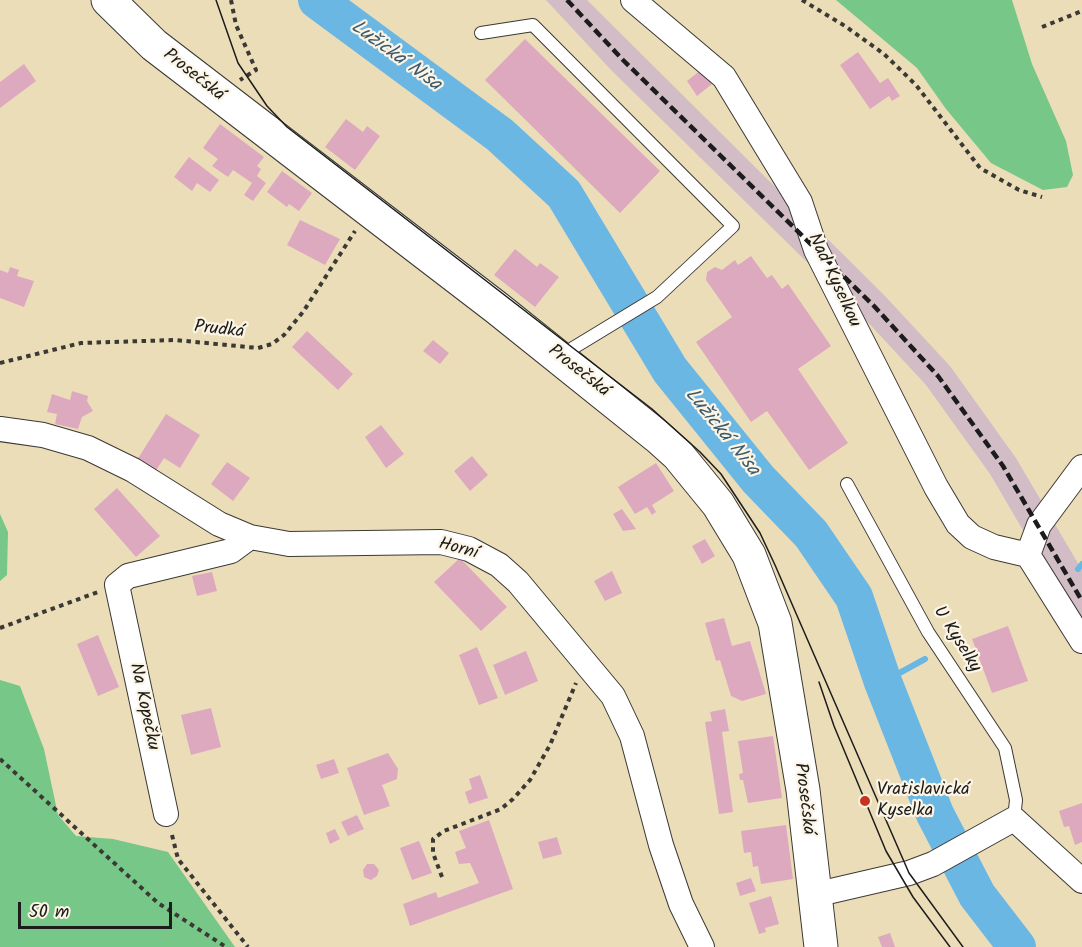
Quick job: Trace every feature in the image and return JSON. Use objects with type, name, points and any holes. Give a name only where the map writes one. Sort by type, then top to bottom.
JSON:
[{"type":"main road","name":"Prosečská","points":[[108,0],[154,45],[563,361],[678,455],[718,504],[748,555],[775,623],[786,674],[803,790],[821,947]]},
{"type":"street","name":"Nad Kyselkou","points":[[633,0],[724,77],[800,202],[816,250],[936,487],[958,524],[972,537],[994,548],[1028,555]]},
{"type":"street","name":"Horní","points":[[0,429],[43,435],[88,448],[133,470],[219,524],[249,537],[289,544],[441,542],[470,549],[499,564],[518,582],[613,696],[632,736],[661,845],[681,904],[702,947]]},
{"type":"street","points":[[1082,467],[1039,525],[1028,555],[1082,641]]},
{"type":"street","points":[[117,585],[128,576],[231,551],[249,537]]},
{"type":"street","name":"Na Kopečku","points":[[117,585],[166,814]]},
{"type":"street","points":[[814,895],[909,873],[933,864],[1014,819],[1082,881]]},
{"type":"lane","points":[[482,33],[533,25],[733,226],[657,297],[573,348],[563,361]]},
{"type":"lane","name":"U Kyselky","points":[[847,484],[928,632],[1005,748],[1016,800],[1014,819]]},
{"type":"path","points":[[231,0],[236,25],[256,70],[237,82],[244,91]]},
{"type":"path","points":[[802,0],[845,26],[884,54],[916,86],[980,168],[1011,186],[1042,197]]},
{"type":"path","points":[[1042,27],[1082,11]]},
{"type":"path","name":"Prudká","points":[[0,363],[81,343],[175,340],[258,348],[272,344],[284,335],[303,312],[368,210]]},
{"type":"path","points":[[0,628],[117,585]]},
{"type":"path","points":[[442,877],[433,853],[433,839],[444,831],[501,809],[530,780],[550,745],[586,664]]},
{"type":"path","points":[[0,759],[158,903],[226,947]]},
{"type":"path","points":[[166,814],[178,859],[248,947]]},
{"type":"shaded area","points":[[546,0],[587,0],[885,296],[950,366],[1016,458],[1082,570],[1082,631],[990,474],[926,385],[863,317],[612,71]]},
{"type":"green space","points":[[836,0],[1012,0],[1032,64],[1066,141],[1073,175],[1067,187],[1043,190],[991,163],[946,109],[917,68]]},
{"type":"green space","points":[[0,514],[8,532],[7,575],[0,581]]},
{"type":"green space","points":[[0,680],[20,686],[44,749],[58,815],[76,836],[113,839],[168,852],[235,947],[0,947]]},
{"type":"building","points":[[525,39],[660,171],[620,213],[485,80]]},
{"type":"building","points":[[858,52],[880,83],[888,78],[900,96],[892,101],[889,96],[870,109],[840,65]]},
{"type":"building","points":[[24,64],[36,81],[0,108],[0,82]]},
{"type":"building","points":[[702,69],[712,84],[697,96],[687,81]]},
{"type":"building","points":[[346,119],[363,132],[367,126],[380,136],[355,170],[325,147]]},
{"type":"building","points":[[220,124],[264,157],[257,166],[261,169],[257,176],[266,183],[253,201],[244,195],[252,183],[233,170],[228,177],[212,166],[218,159],[203,148]]},
{"type":"building","points":[[189,157],[219,180],[210,192],[197,183],[192,191],[174,177]]},
{"type":"building","points":[[282,171],[312,193],[299,211],[289,204],[287,207],[267,192]]},
{"type":"building","points":[[300,220],[340,239],[325,265],[287,245]]},
{"type":"building","points":[[515,249],[537,267],[540,263],[559,277],[535,307],[494,275]]},
{"type":"building","points":[[751,256],[767,278],[772,275],[782,289],[788,284],[831,346],[798,369],[848,443],[809,470],[767,411],[751,422],[696,342],[732,317],[706,280],[707,272],[715,267],[722,270],[735,260],[738,265]]},
{"type":"building","points":[[10,267],[19,270],[17,276],[34,281],[24,307],[0,298],[0,270],[8,273]]},
{"type":"building","points":[[307,331],[353,374],[338,390],[292,347]]},
{"type":"building","points":[[433,340],[449,353],[440,364],[423,351]]},
{"type":"building","points":[[72,391],[88,396],[87,401],[93,411],[82,417],[78,429],[55,424],[57,414],[47,412],[52,394],[70,400]]},
{"type":"building","points":[[166,414],[200,435],[180,468],[164,458],[155,472],[137,460]]},
{"type":"building","points":[[381,425],[404,454],[386,468],[365,437]]},
{"type":"building","points":[[472,456],[488,475],[470,491],[454,471]]},
{"type":"building","points":[[227,462],[250,478],[233,501],[211,484]]},
{"type":"building","points":[[656,463],[674,491],[652,505],[656,512],[652,515],[647,507],[635,514],[618,487]]},
{"type":"building","points":[[117,488],[160,536],[136,557],[94,509]]},
{"type":"building","points":[[622,509],[636,529],[623,531],[613,514]]},
{"type":"building","points":[[705,539],[715,556],[702,564],[692,546]]},
{"type":"building","points":[[460,558],[507,607],[481,631],[434,582]]},
{"type":"building","points":[[612,571],[622,593],[605,601],[594,581]]},
{"type":"building","points":[[212,572],[217,591],[197,596],[192,576]]},
{"type":"building","points":[[724,618],[732,646],[750,641],[766,694],[742,701],[731,696],[720,660],[716,661],[705,623]]},
{"type":"building","points":[[1008,626],[1028,681],[992,693],[972,639]]},
{"type":"building","points":[[98,635],[119,687],[98,696],[77,644]]},
{"type":"building","points":[[477,647],[498,698],[479,705],[459,655]]},
{"type":"building","points":[[526,651],[538,681],[505,695],[493,665]]},
{"type":"building","points":[[211,708],[221,747],[191,755],[181,715]]},
{"type":"building","points":[[725,709],[729,731],[722,732],[733,812],[719,814],[705,722],[712,721],[710,712]]},
{"type":"building","points":[[773,736],[782,798],[748,803],[743,780],[740,780],[739,774],[743,773],[738,741]]},
{"type":"building","points":[[388,753],[398,769],[397,779],[382,785],[390,806],[364,815],[347,768]]},
{"type":"building","points":[[334,759],[339,773],[321,779],[316,765]]},
{"type":"building","points":[[480,775],[488,798],[469,804],[465,792],[472,789],[469,779]]},
{"type":"building","points":[[1082,803],[1082,842],[1075,845],[1069,826],[1064,827],[1059,811]]},
{"type":"building","points":[[357,815],[364,829],[348,836],[341,822]]},
{"type":"building","points":[[489,820],[513,889],[410,926],[403,904],[436,892],[438,898],[479,883],[470,863],[459,864],[455,852],[466,848],[459,831]]},
{"type":"building","points":[[786,825],[793,879],[761,884],[758,866],[753,867],[751,852],[744,853],[741,831]]},
{"type":"building","points":[[335,829],[340,839],[330,844],[326,833]]},
{"type":"building","points":[[557,837],[562,854],[543,859],[538,842]]},
{"type":"building","points":[[419,841],[432,873],[412,880],[400,848]]},
{"type":"building","points":[[367,864],[374,864],[379,870],[377,876],[371,880],[364,877],[363,870]]},
{"type":"building","points":[[751,878],[756,891],[740,896],[736,883]]},
{"type":"building","points":[[771,896],[779,924],[765,928],[766,932],[759,934],[749,903]]},
{"type":"building","points":[[890,933],[895,947],[882,947],[878,937]]},
{"type":"waterway","name":"Lužická Nisa","points":[[317,0],[500,135],[564,194],[670,370],[758,479],[811,534],[854,597],[883,682],[935,814],[977,895],[1017,947]]},
{"type":"waterway","points":[[1078,569],[1082,564]]},
{"type":"waterway","points":[[883,682],[925,659]]},
{"type":"tram line","points":[[216,0],[238,63],[267,106],[287,127],[652,409],[721,474],[760,533],[909,873],[963,947]]},
{"type":"tram line","points":[[819,682],[834,726],[886,851],[913,897],[950,947]]},
{"type":"railway","points":[[567,0],[623,60],[874,306],[938,376],[1003,466],[1082,601]]},
{"type":"place","name":"Vratislavická Kyselka","points":[[865,801]]}]
